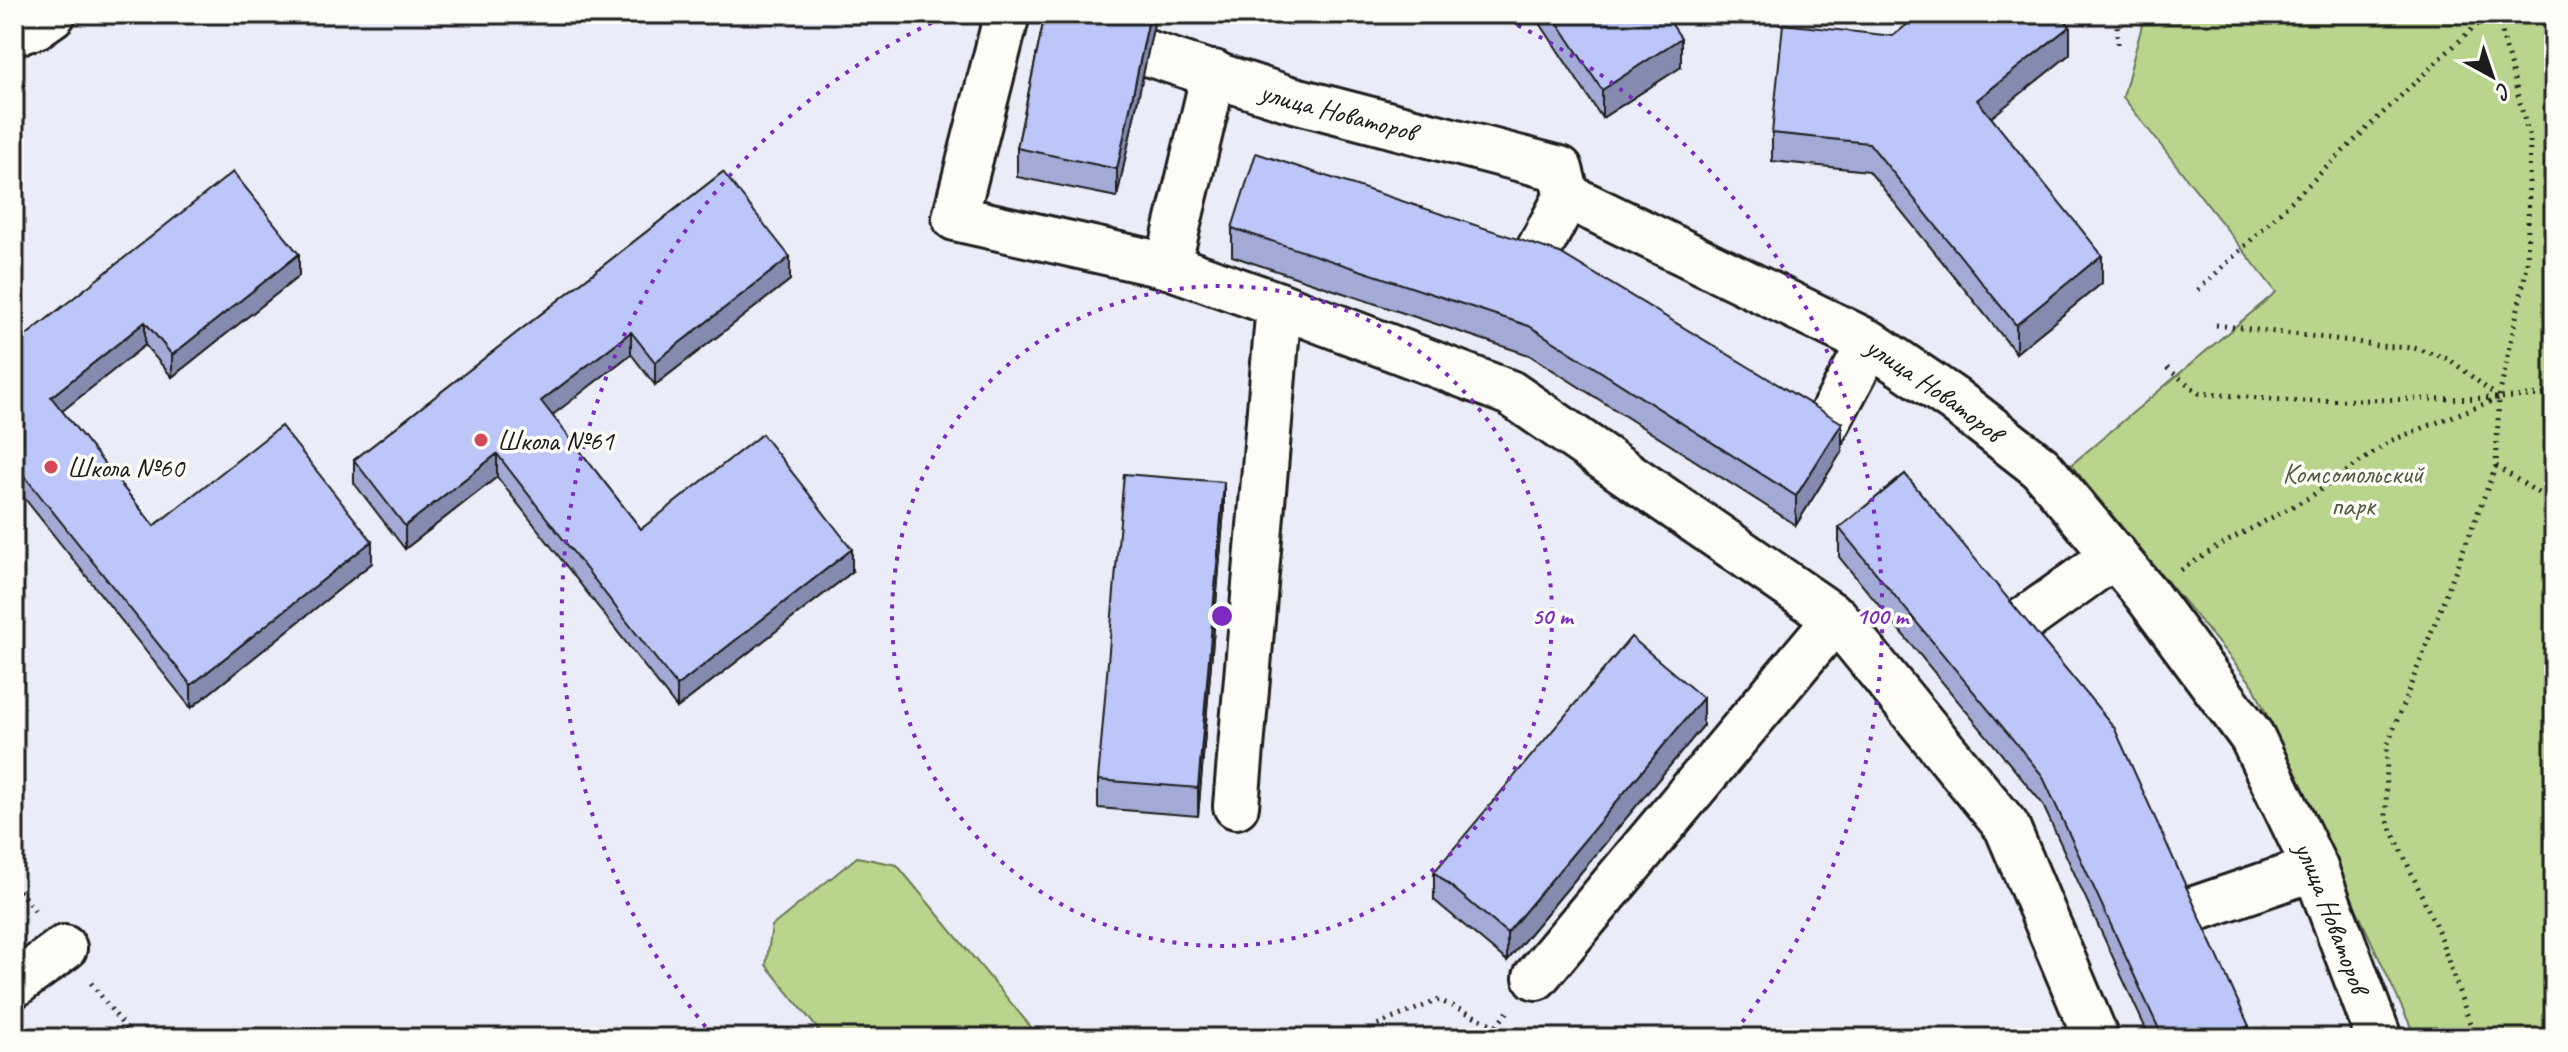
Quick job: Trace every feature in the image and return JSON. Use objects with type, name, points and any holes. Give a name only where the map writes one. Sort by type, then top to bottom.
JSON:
[{"type":"street","points":[[14,33],[36,26],[53,14]]},
{"type":"street","points":[[1023,17],[955,218],[1168,266],[1510,393],[1836,618],[2007,827],[2096,1038]]},
{"type":"street","points":[[1147,53],[1214,73],[1168,266]]},
{"type":"street","name":"улица Новаторов","points":[[1214,73],[1287,98],[1560,169],[1567,196],[1870,343],[1954,400],[2041,468],[2146,594],[2252,737],[2315,868],[2379,1038]]},
{"type":"street","points":[[1528,270],[1567,196]]},
{"type":"street","points":[[1236,806],[1279,305]]},
{"type":"street","points":[[1819,438],[1870,343]]},
{"type":"street","points":[[2016,626],[2115,555]]},
{"type":"street","points":[[1536,977],[1836,618]]},
{"type":"street","points":[[2192,910],[2315,868]]},
{"type":"street","points":[[14,985],[64,948]]},
{"type":"path","points":[[2118,44],[2117,23],[2124,14]]},
{"type":"path","points":[[2198,290],[2489,14]]},
{"type":"path","points":[[2475,1038],[2438,931],[2386,817],[2387,746],[2496,466],[2499,398],[2527,266],[2530,141],[2497,14]]},
{"type":"path","points":[[2216,325],[2414,348],[2449,359],[2499,398]]},
{"type":"path","points":[[2167,368],[2199,393],[2296,401],[2499,398],[2554,394]]},
{"type":"path","points":[[2146,594],[2217,547],[2310,497],[2390,441],[2499,398]]},
{"type":"path","points":[[2496,466],[2554,503]]},
{"type":"path","points":[[1372,1038],[1374,1026],[1439,1000],[1496,1026],[1499,1038]]},
{"type":"green space","name":"Комсомольский парк","points":[[2145,14],[2554,14],[2554,1038],[2416,1038],[2253,685],[2071,465],[2276,292],[2123,97]]},
{"type":"green space","points":[[857,857],[897,865],[1040,1038],[825,1038],[766,965],[772,926]]},
{"type":"building","points":[[1045,14],[1150,14],[1117,169],[1017,148]]},
{"type":"building","points":[[1552,14],[1665,14],[1681,38],[1602,90]]},
{"type":"building","points":[[1920,14],[2060,14],[2070,26],[1977,100],[2102,255],[2016,325],[1869,143],[1772,133],[1783,24],[1893,36]]},
{"type":"building","points":[[1256,153],[1560,253],[1842,423],[1796,496],[1529,326],[1232,228]]},
{"type":"building","name":"Школа №60","points":[[233,172],[299,254],[172,355],[145,322],[51,397],[154,526],[281,426],[372,541],[191,685],[14,463],[14,345]]},
{"type":"building","name":"Школа №61","points":[[723,172],[790,257],[655,362],[631,332],[541,401],[641,529],[762,434],[852,549],[677,686],[497,454],[405,526],[354,460]]},
{"type":"building","points":[[1124,474],[1224,482],[1198,788],[1098,780]]},
{"type":"building","points":[[1905,474],[2114,727],[2249,1026],[2222,1038],[2163,1038],[2042,775],[1839,528]]},
{"type":"building","points":[[1631,637],[1703,698],[1507,933],[1434,872]]},
{"type":"place","name":"Школа №61","points":[[481,440]]},
{"type":"place","name":"Школа №60","points":[[51,467]]}]
